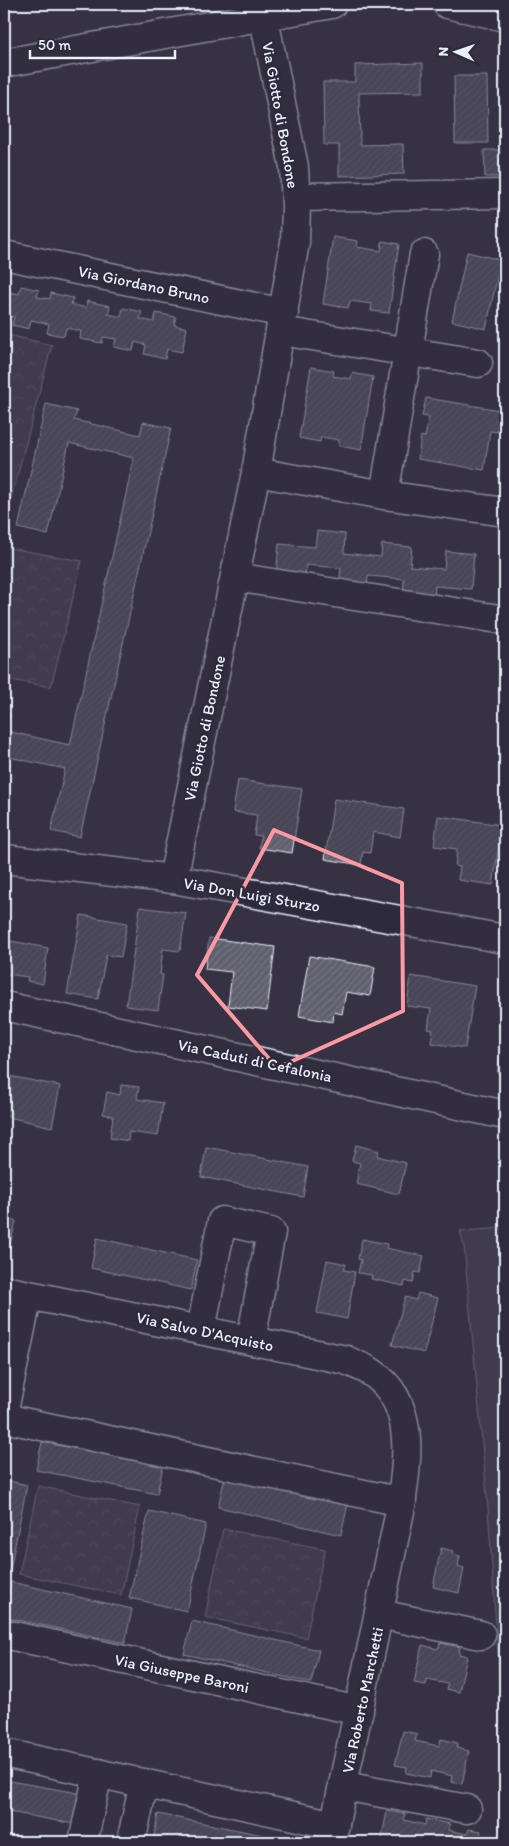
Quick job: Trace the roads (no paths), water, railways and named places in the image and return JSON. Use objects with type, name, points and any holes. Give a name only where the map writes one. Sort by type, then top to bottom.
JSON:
[{"type":"street","points":[[4,64],[262,11],[332,4]]},
{"type":"street","points":[[447,4],[505,17]]},
{"type":"street","name":"Via Giotto di Bondone","points":[[173,879],[256,472],[295,242],[296,197],[294,167],[262,11]]},
{"type":"street","points":[[296,197],[505,194]]},
{"type":"street","points":[[384,496],[424,254]]},
{"type":"street","name":"Via Giordano Bruno","points":[[4,255],[282,322]]},
{"type":"street","points":[[282,322],[408,352],[478,363]]},
{"type":"street","points":[[256,472],[384,496],[505,512]]},
{"type":"street","points":[[235,577],[505,620]]},
{"type":"street","name":"Via Don Luigi Sturzo","points":[[4,859],[173,879],[499,938]]},
{"type":"street","name":"Via Caduti di Cefalonia","points":[[4,1006],[505,1115]]},
{"type":"street","points":[[201,1330],[222,1221],[272,1232],[251,1340]]},
{"type":"street","points":[[4,1410],[16,1292]]},
{"type":"street","name":"Via Salvo D'Acquisto","points":[[16,1292],[346,1360],[372,1372],[394,1395]]},
{"type":"street","name":"Via Roberto Marchetti","points":[[333,1833],[402,1502],[408,1460],[406,1428],[394,1395]]},
{"type":"street","points":[[4,1418],[402,1502]]},
{"type":"street","name":"Via Roberto Marchetti","points":[[379,1614],[482,1635]]},
{"type":"street","name":"Via Giuseppe Baroni","points":[[4,1634],[359,1711]]},
{"type":"street","points":[[4,1753],[144,1783],[333,1833]]},
{"type":"street","points":[[83,1842],[98,1773]]},
{"type":"street","points":[[131,1842],[144,1783]]},
{"type":"street","name":"Via Roberto Marchetti","points":[[344,1786],[467,1809]]}]
